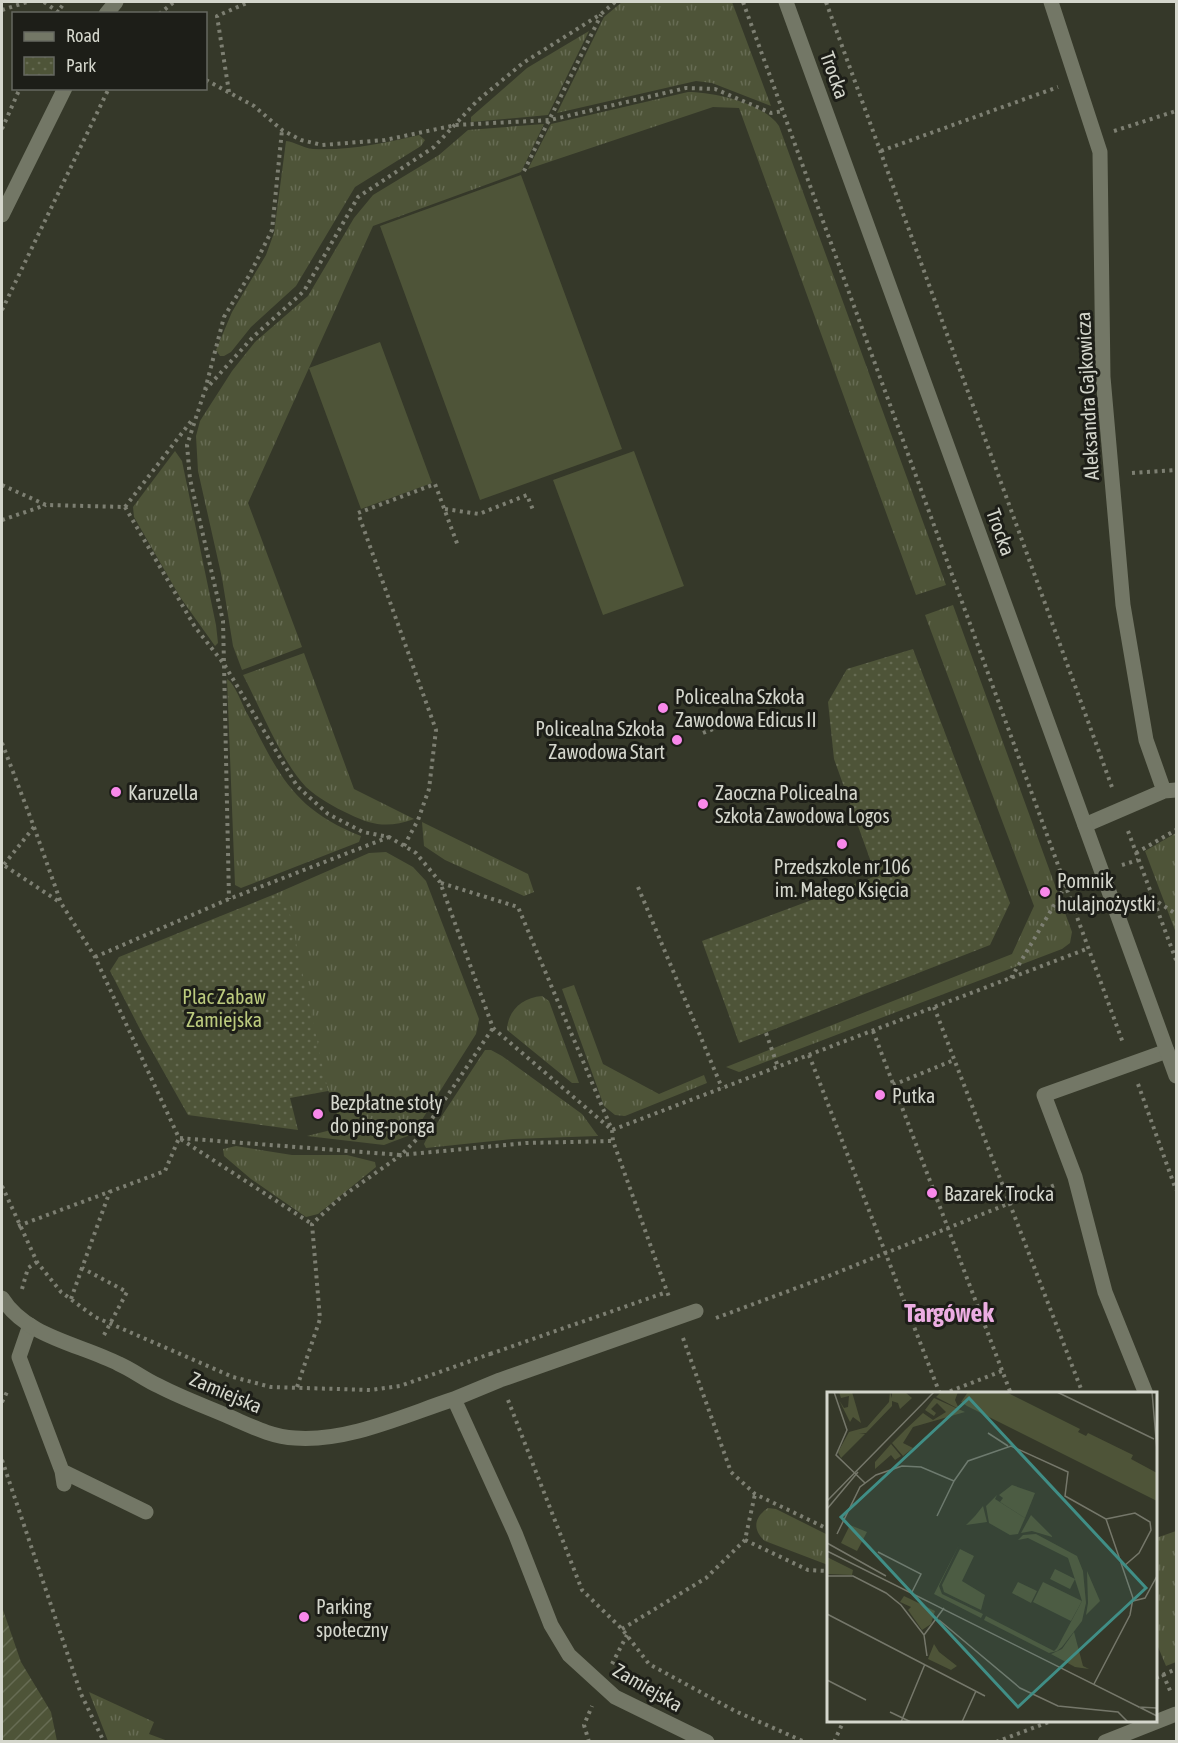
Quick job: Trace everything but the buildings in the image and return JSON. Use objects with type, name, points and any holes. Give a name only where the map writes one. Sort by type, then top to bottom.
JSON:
[{"type":"street","name":"Trocka","points":[[786,2],[1176,1076]]},
{"type":"street","name":"Aleksandra Gajkowicza","points":[[1051,2],[1079,79],[1100,152],[1103,376],[1123,605],[1146,740],[1170,790]]},
{"type":"street","points":[[3,207],[64,90]]},
{"type":"street","points":[[1085,825],[1170,790]]},
{"type":"street","points":[[1145,1392],[1105,1292],[1075,1177],[1044,1095],[1167,1051]]},
{"type":"street","name":"Zamiejska","points":[[2,1298],[15,1315],[64,1342],[118,1363],[159,1386],[266,1432],[294,1438],[322,1438],[367,1427],[454,1399],[500,1380],[696,1311]]},
{"type":"street","points":[[30,1325],[19,1357],[63,1478],[146,1512]]},
{"type":"street","name":"Zamiejska","points":[[454,1399],[515,1533],[551,1625],[569,1655],[615,1697],[707,1742]]},
{"type":"street","points":[[1157,1721],[1176,1714]]},
{"type":"street","points":[[1105,1742],[1156,1722]]},
{"type":"path","points":[[2,10],[27,2]]},
{"type":"path","points":[[44,2],[57,12]]},
{"type":"path","points":[[162,12],[174,2]]},
{"type":"path","points":[[229,92],[217,16],[249,2]]},
{"type":"path","points":[[205,390],[253,337],[304,291],[358,197],[434,147],[477,101],[523,63],[601,14],[615,2]]},
{"type":"path","points":[[743,2],[1176,1190]]},
{"type":"path","points":[[826,2],[1151,897],[1176,960]]},
{"type":"path","points":[[524,171],[601,14]]},
{"type":"path","points":[[881,151],[1079,79]]},
{"type":"path","points":[[207,81],[254,106],[282,130],[301,140],[322,145],[385,140],[456,125],[550,120],[686,88],[715,89],[771,113],[784,111]]},
{"type":"path","points":[[2,129],[20,90]]},
{"type":"path","points":[[2,310],[107,90]]},
{"type":"path","points":[[1095,136],[1176,111]]},
{"type":"path","points":[[228,899],[223,621],[190,478],[187,445],[205,390],[224,317],[250,274],[272,230],[282,130]]},
{"type":"path","points":[[125,507],[195,417]]},
{"type":"path","points":[[1112,474],[1176,470]]},
{"type":"path","points":[[404,846],[418,820],[429,789],[436,730],[358,513],[435,484],[458,546]]},
{"type":"path","points":[[2,485],[46,505]]},
{"type":"path","points":[[445,509],[479,514],[527,495],[533,510]]},
{"type":"path","points":[[2,520],[46,505],[125,507]]},
{"type":"path","points":[[125,507],[195,627],[224,664],[297,786],[328,814],[363,832],[389,837],[416,853],[440,882],[493,1028],[612,1130]]},
{"type":"path","points":[[704,733],[722,726]]},
{"type":"path","points":[[2,743],[62,903],[95,957],[179,1138],[312,1224]]},
{"type":"path","points":[[34,827],[3,866],[62,903]]},
{"type":"path","points":[[1136,853],[1176,830]]},
{"type":"path","points":[[95,957],[228,899],[389,837]]},
{"type":"path","points":[[440,882],[518,908],[612,1130],[613,1141],[731,1472],[755,1494],[827,1529]]},
{"type":"path","points":[[1011,978],[1066,885]]},
{"type":"path","points":[[638,887],[722,1088]]},
{"type":"path","points":[[1151,897],[1176,914]]},
{"type":"path","points":[[612,1130],[1089,948]]},
{"type":"path","points":[[934,1007],[1082,1392]]},
{"type":"path","points":[[312,1224],[340,1198],[402,1155],[421,1135],[493,1028]]},
{"type":"path","points":[[873,1031],[1010,1392]]},
{"type":"path","points":[[766,1033],[778,1067]]},
{"type":"path","points":[[809,1055],[941,1392]]},
{"type":"path","points":[[893,1085],[954,1060]]},
{"type":"path","points":[[179,1138],[402,1155],[526,1143],[613,1141]]},
{"type":"path","points":[[18,1226],[165,1171],[179,1138]]},
{"type":"path","points":[[696,1311],[716,1318],[1075,1177]]},
{"type":"path","points":[[2,1186],[3,1195],[37,1262],[61,1292],[95,1317],[110,1324],[233,1377],[271,1387],[370,1390],[400,1386],[667,1292]]},
{"type":"path","points":[[71,1299],[110,1191]]},
{"type":"path","points":[[297,1387],[320,1319],[312,1224]]},
{"type":"path","points":[[82,1268],[127,1292],[110,1324]]},
{"type":"path","points":[[490,1354],[582,1590],[622,1629],[649,1664],[735,1711],[805,1742]]},
{"type":"path","points":[[947,1392],[1002,1371]]},
{"type":"path","points":[[2,1460],[81,1694],[104,1742]]},
{"type":"path","points":[[622,1629],[706,1578],[745,1540],[755,1494]]},
{"type":"path","points":[[745,1540],[808,1569],[827,1571]]},
{"type":"path","points":[[1157,1677],[1176,1669]]},
{"type":"path","points":[[834,1742],[843,1722]]},
{"type":"path","points":[[996,1742],[1049,1722]]},
{"type":"green space","points":[[622,2],[732,2],[771,106],[712,83],[696,81],[557,113],[604,17]]},
{"type":"green space","points":[[589,31],[548,115],[471,122],[471,117],[527,68]]},
{"type":"green space","points":[[688,92],[737,100],[762,111],[779,126],[946,585],[916,595],[739,108],[713,107],[528,169],[551,124]]},
{"type":"green space","points":[[544,124],[521,172],[373,226],[248,503],[302,647],[242,670],[233,646],[222,578],[198,471],[196,436],[200,421],[232,371],[255,342],[308,296],[354,218],[373,195],[439,155],[468,130]]},
{"type":"green space","points":[[419,135],[425,140],[421,146],[355,187],[296,286],[251,327],[231,352],[220,356],[216,350],[232,312],[266,255],[274,233],[286,141],[313,149],[340,149]]},
{"type":"green space","points":[[521,175],[622,449],[480,500],[380,226]]},
{"type":"green space","points":[[380,342],[432,483],[361,509],[309,368]]},
{"type":"green space","points":[[175,451],[182,461],[216,625],[218,643],[215,646],[180,597],[134,517],[133,507]]},
{"type":"green space","points":[[634,451],[684,586],[603,615],[553,480]]},
{"type":"green space","points":[[953,605],[1072,932],[1070,943],[1062,949],[739,1072],[726,1067],[1012,954],[1034,906],[925,615]]},
{"type":"green space","points":[[913,649],[1010,903],[990,945],[739,1043],[702,941],[876,876],[834,759],[828,702],[847,669]]},
{"type":"green space","points":[[304,653],[354,789],[414,819],[389,825],[358,818],[321,799],[306,787],[288,763],[243,675]]},
{"type":"green space","points":[[227,679],[236,690],[270,756],[291,788],[319,814],[338,826],[361,836],[359,842],[241,888],[235,885]]},
{"type":"green space","points":[[422,822],[528,874],[534,892],[524,896],[445,860],[424,846]]},
{"type":"green space","points":[[1176,833],[1176,933],[1145,851]]},
{"type":"green space","points":[[386,852],[413,867],[426,881],[479,1019],[476,1034],[413,1134],[384,1145],[307,1136],[339,1128],[334,1096],[328,1091],[275,894],[369,853]]},
{"type":"green space","name":"Plac Zabaw Zamiejska","points":[[275,894],[287,901],[328,1091],[290,1098],[298,1130],[188,1115],[110,971],[119,957]]},
{"type":"green space","points":[[574,985],[603,1064],[659,1094],[704,1075],[707,1083],[625,1116],[615,1115],[604,1106],[562,989]]},
{"type":"green space","points":[[542,996],[549,1001],[579,1083],[572,1083],[507,1030],[510,1017],[517,1006],[528,999]]},
{"type":"green space","points":[[485,1050],[491,1050],[502,1056],[582,1114],[598,1136],[513,1139],[426,1148],[424,1144],[426,1140]]},
{"type":"green space","points":[[236,1146],[292,1155],[347,1155],[375,1162],[376,1167],[318,1214],[306,1217],[251,1179],[224,1156],[223,1149]]},
{"type":"green space","points":[[768,1508],[776,1509],[827,1534],[827,1565],[765,1541],[758,1532],[756,1524]]},
{"type":"green space","points":[[1176,1531],[1176,1662],[1166,1666],[1157,1644],[1157,1538]]},
{"type":"green space","points":[[2,1607],[21,1662],[51,1712],[57,1741],[2,1741]]},
{"type":"green space","points":[[89,1692],[154,1722],[149,1734],[168,1741],[108,1741]]},
{"type":"place","name":"Policealna Szkoła Zawodowa Edicus II","points":[[663,708]]},
{"type":"place","name":"Policealna Szkoła Zawodowa Start","points":[[677,740]]},
{"type":"place","name":"Karuzella","points":[[116,792]]},
{"type":"place","name":"Zaoczna Policealna Szkoła Zawodowa Logos","points":[[703,804]]},
{"type":"place","name":"Przedszkole nr 106 im. Małego Księcia","points":[[842,844]]},
{"type":"place","name":"Pomnik hulajnożystki","points":[[1045,892]]},
{"type":"place","name":"Putka","points":[[880,1095]]},
{"type":"place","name":"Bezpłatne stoły do ping-ponga","points":[[318,1114]]},
{"type":"place","name":"Bazarek Trocka","points":[[932,1193]]},
{"type":"place","name":"Parking społeczny","points":[[304,1617]]},
{"type":"district","name":"Targówek","points":[[949,1313]]}]
